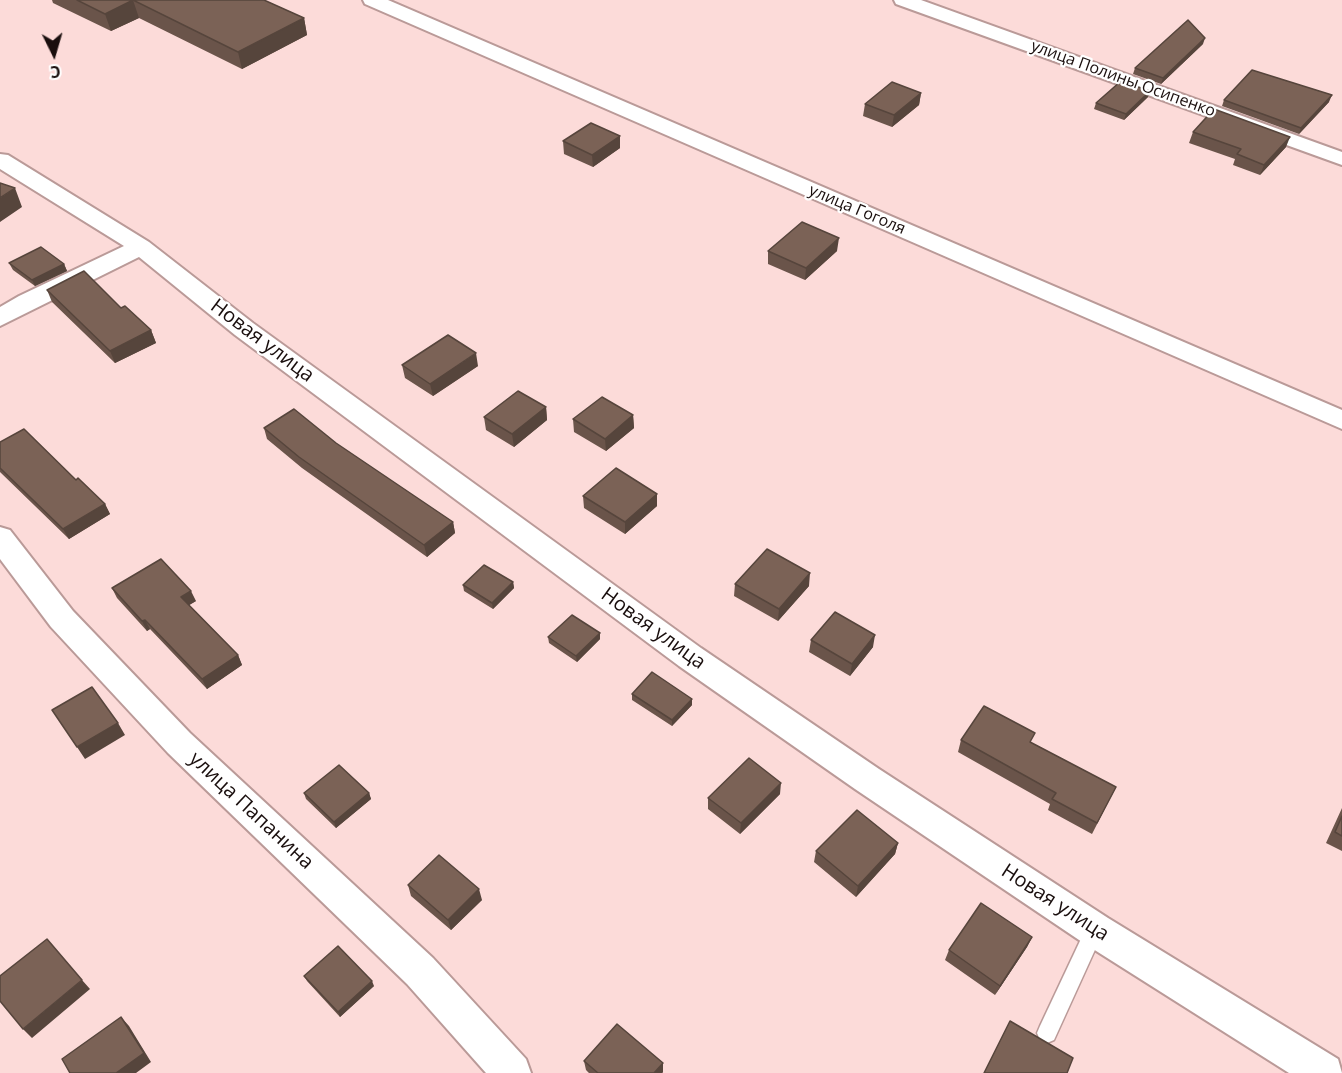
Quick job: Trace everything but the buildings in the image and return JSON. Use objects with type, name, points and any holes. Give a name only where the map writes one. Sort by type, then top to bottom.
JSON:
[{"type":"street","name":"улица Гоголя","points":[[372,0],[1342,420]]},
{"type":"street","name":"улица Полины Осипенко","points":[[903,0],[1342,159]]},
{"type":"street","name":"Новая улица","points":[[0,160],[141,247],[244,329],[690,657],[867,779],[1095,930],[1324,1073]]},
{"type":"street","points":[[0,318],[28,301],[141,247]]},
{"type":"street","name":"улица Папанина","points":[[0,538],[63,619],[178,743],[420,971],[512,1073]]},
{"type":"lane","points":[[1047,1033],[1095,930]]}]
